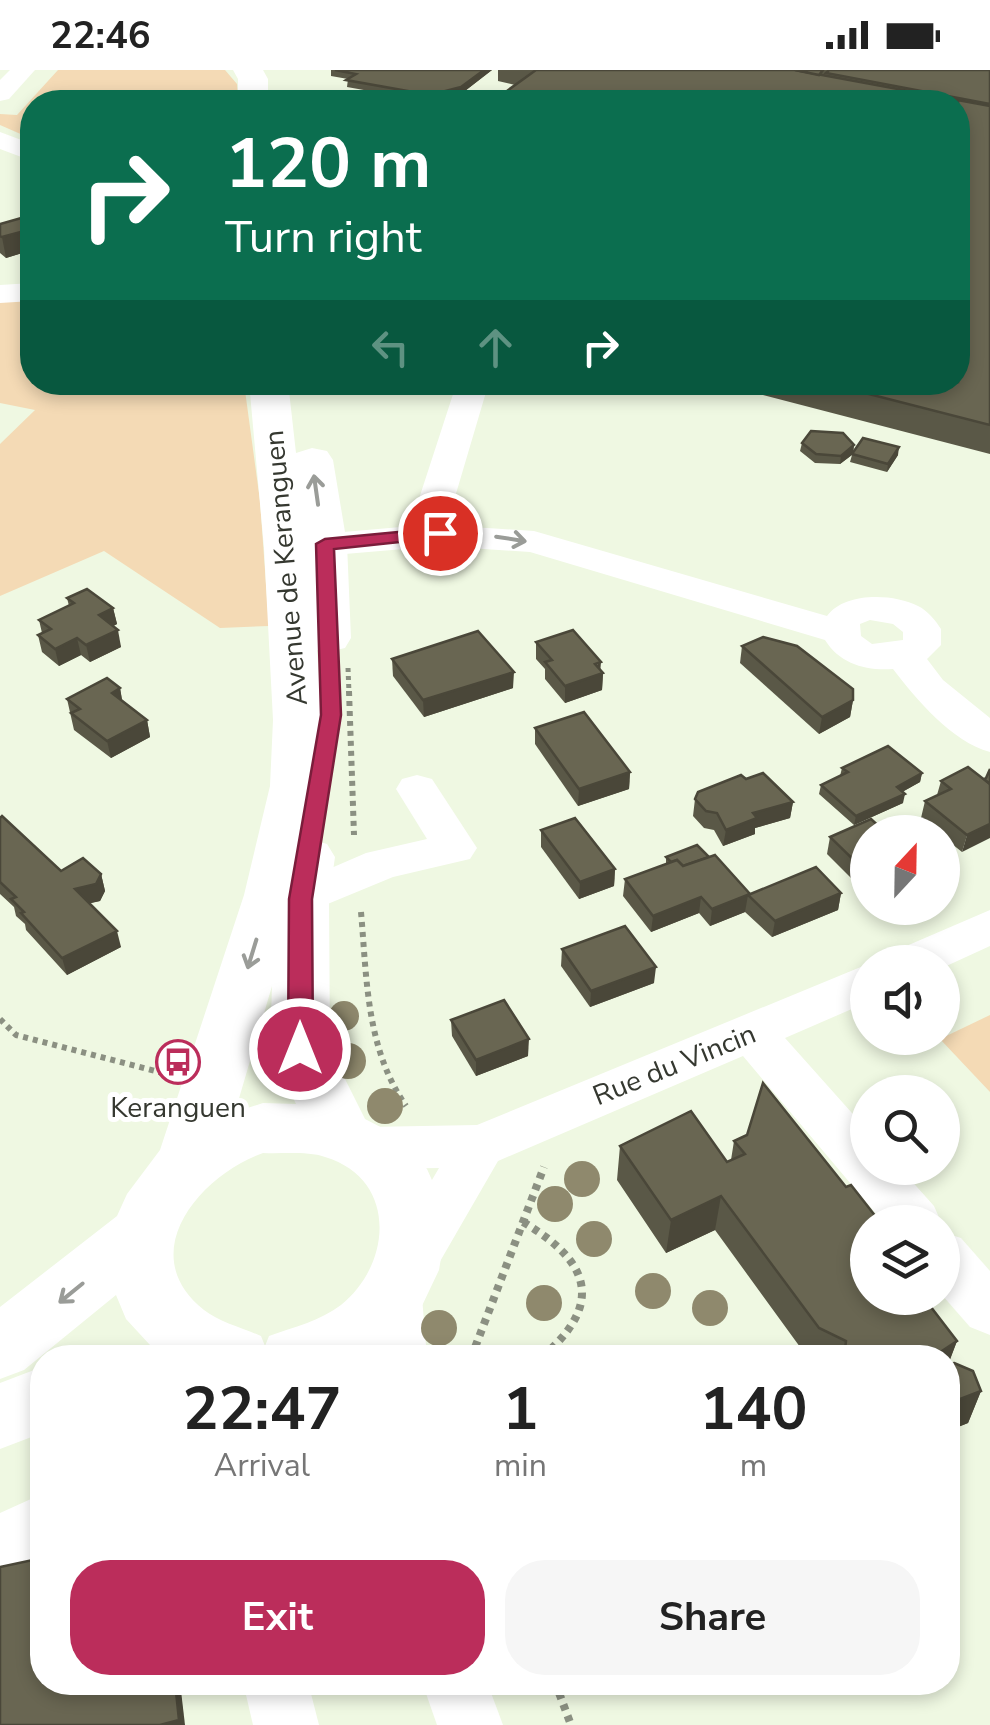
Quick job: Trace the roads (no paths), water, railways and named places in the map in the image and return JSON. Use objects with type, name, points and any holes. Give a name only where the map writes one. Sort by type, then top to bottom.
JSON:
[{"type":"main road","name":"Avenue de Keranguen","points":[[271,395],[306,546],[331,715],[301,899],[300,1049],[355,1142],[390,1167],[406,1190],[414,1225],[401,1305]]},
{"type":"main road","name":"Avenue de Keranguen","points":[[189,1159],[271,894],[296,786],[306,546],[303,395]]},
{"type":"main road","points":[[184,1345],[157,1310],[141,1274],[140,1236],[158,1194],[189,1159],[224,1139],[263,1127],[303,1126],[355,1142]]},
{"type":"main road","points":[[0,1348],[140,1236]]},
{"type":"main road","points":[[334,1345],[401,1305]]},
{"type":"main road","points":[[0,1416],[30,1405]]},
{"type":"street","points":[[0,94],[24,70]]},
{"type":"street","points":[[414,534],[432,514],[470,395]]},
{"type":"street","points":[[306,546],[414,534],[518,540],[603,571],[840,632],[843,640],[863,654],[892,659],[905,656],[929,689],[990,739]]},
{"type":"street","points":[[301,899],[382,864],[455,848],[417,789]]},
{"type":"street","points":[[952,945],[990,928]]},
{"type":"street","name":"Rue du Vincin","points":[[355,1142],[480,1146],[850,990]]},
{"type":"street","points":[[752,1033],[900,1205]]},
{"type":"street","points":[[401,1305],[480,1146]]},
{"type":"street","points":[[960,1276],[990,1310]]},
{"type":"street","points":[[0,1545],[30,1530]]},
{"type":"street","points":[[278,1695],[286,1725]]},
{"type":"street","points":[[459,1695],[470,1725]]},
{"type":"street","points":[[489,1695],[494,1725]]},
{"type":"place","name":"Keranguen","points":[[178,1062]]}]
